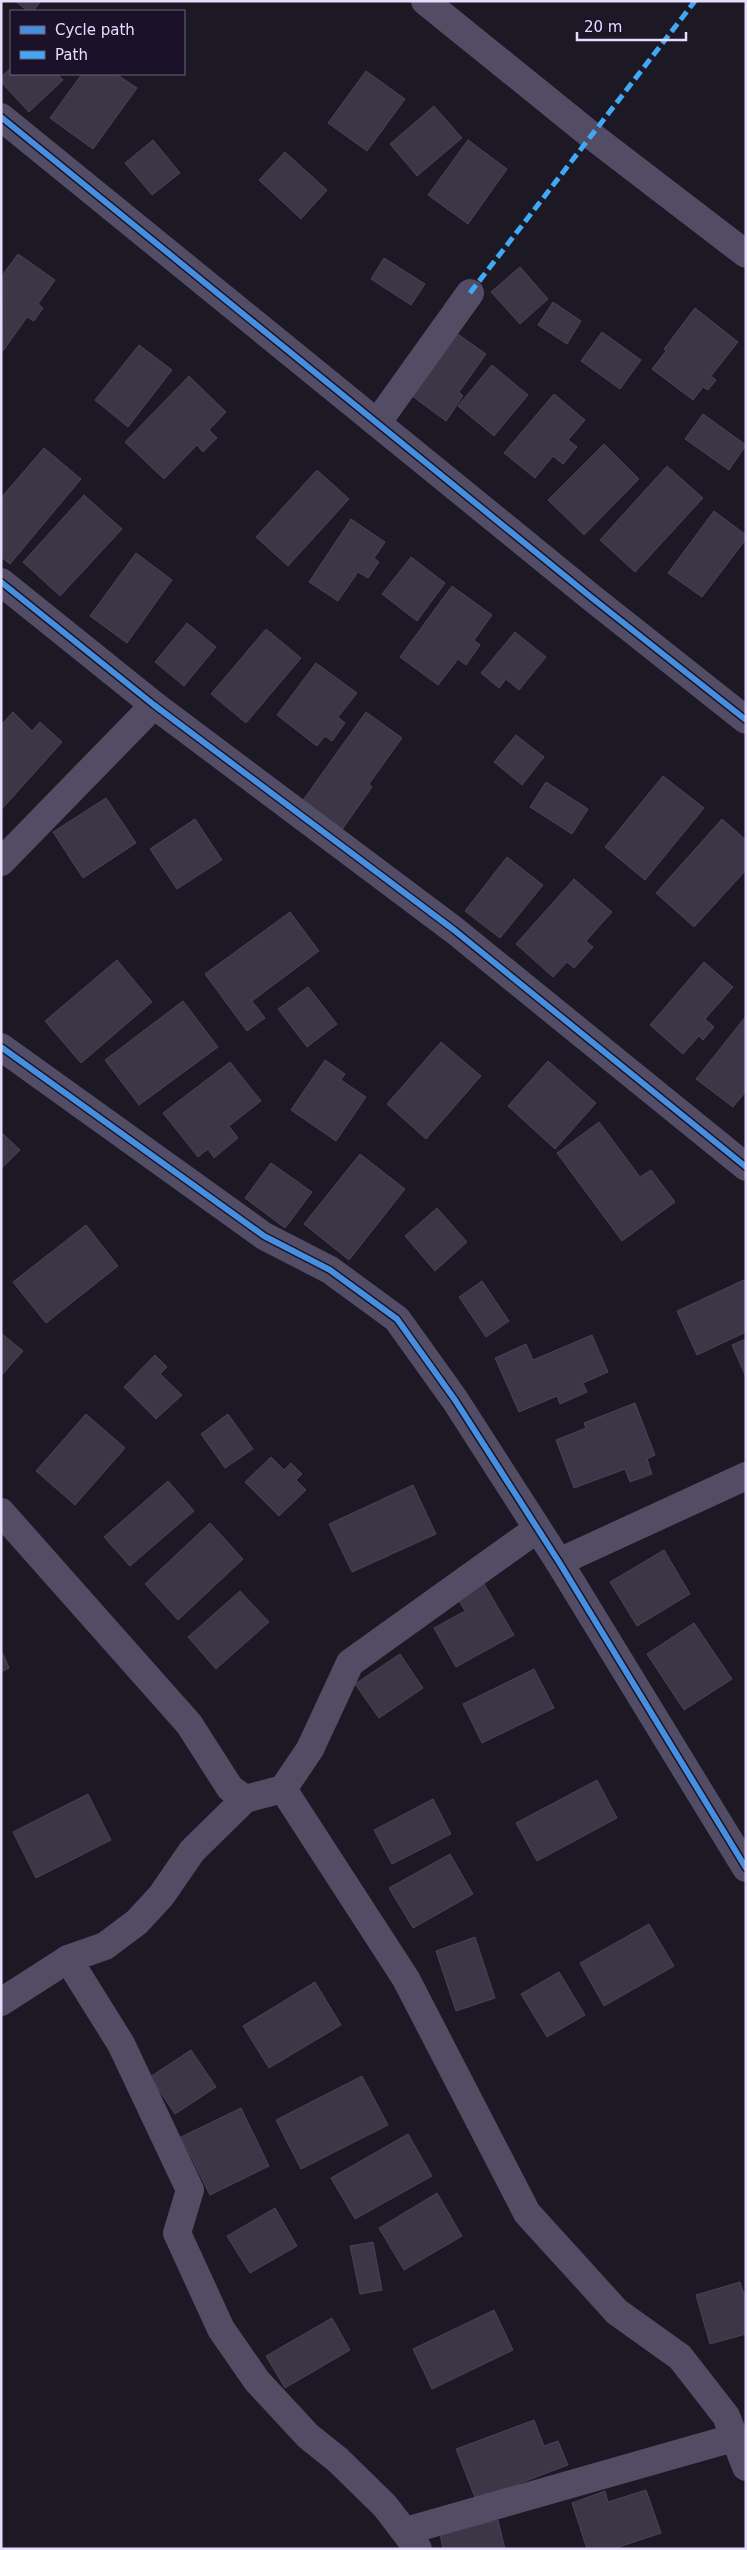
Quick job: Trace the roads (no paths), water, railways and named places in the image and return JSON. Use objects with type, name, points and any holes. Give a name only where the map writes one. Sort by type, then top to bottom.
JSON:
[{"type":"street","points":[[425,1],[592,136],[746,254]]},
{"type":"street","points":[[1,117],[746,720]]},
{"type":"street","points":[[377,423],[470,294]]},
{"type":"street","points":[[1,582],[154,705],[454,930],[746,1167]]},
{"type":"street","points":[[1,862],[154,705]]},
{"type":"street","points":[[1,1048],[264,1236],[330,1270],[396,1319],[455,1400],[558,1562],[746,1868]]},
{"type":"street","points":[[558,1562],[746,1476]]},
{"type":"street","points":[[1,1512],[189,1724],[230,1788],[245,1799]]},
{"type":"street","points":[[1,2002],[68,1959],[106,1946],[137,1922],[161,1896],[192,1850],[245,1799],[283,1789],[310,1750],[350,1663],[537,1529]]},
{"type":"street","points":[[283,1789],[406,1979],[527,2213],[617,2312],[680,2357],[726,2416],[733,2438],[746,2467]]},
{"type":"street","points":[[68,1959],[121,2044],[190,2190],[177,2233],[221,2329],[257,2381],[308,2436],[338,2460],[385,2506],[412,2540],[733,2438]]}]
